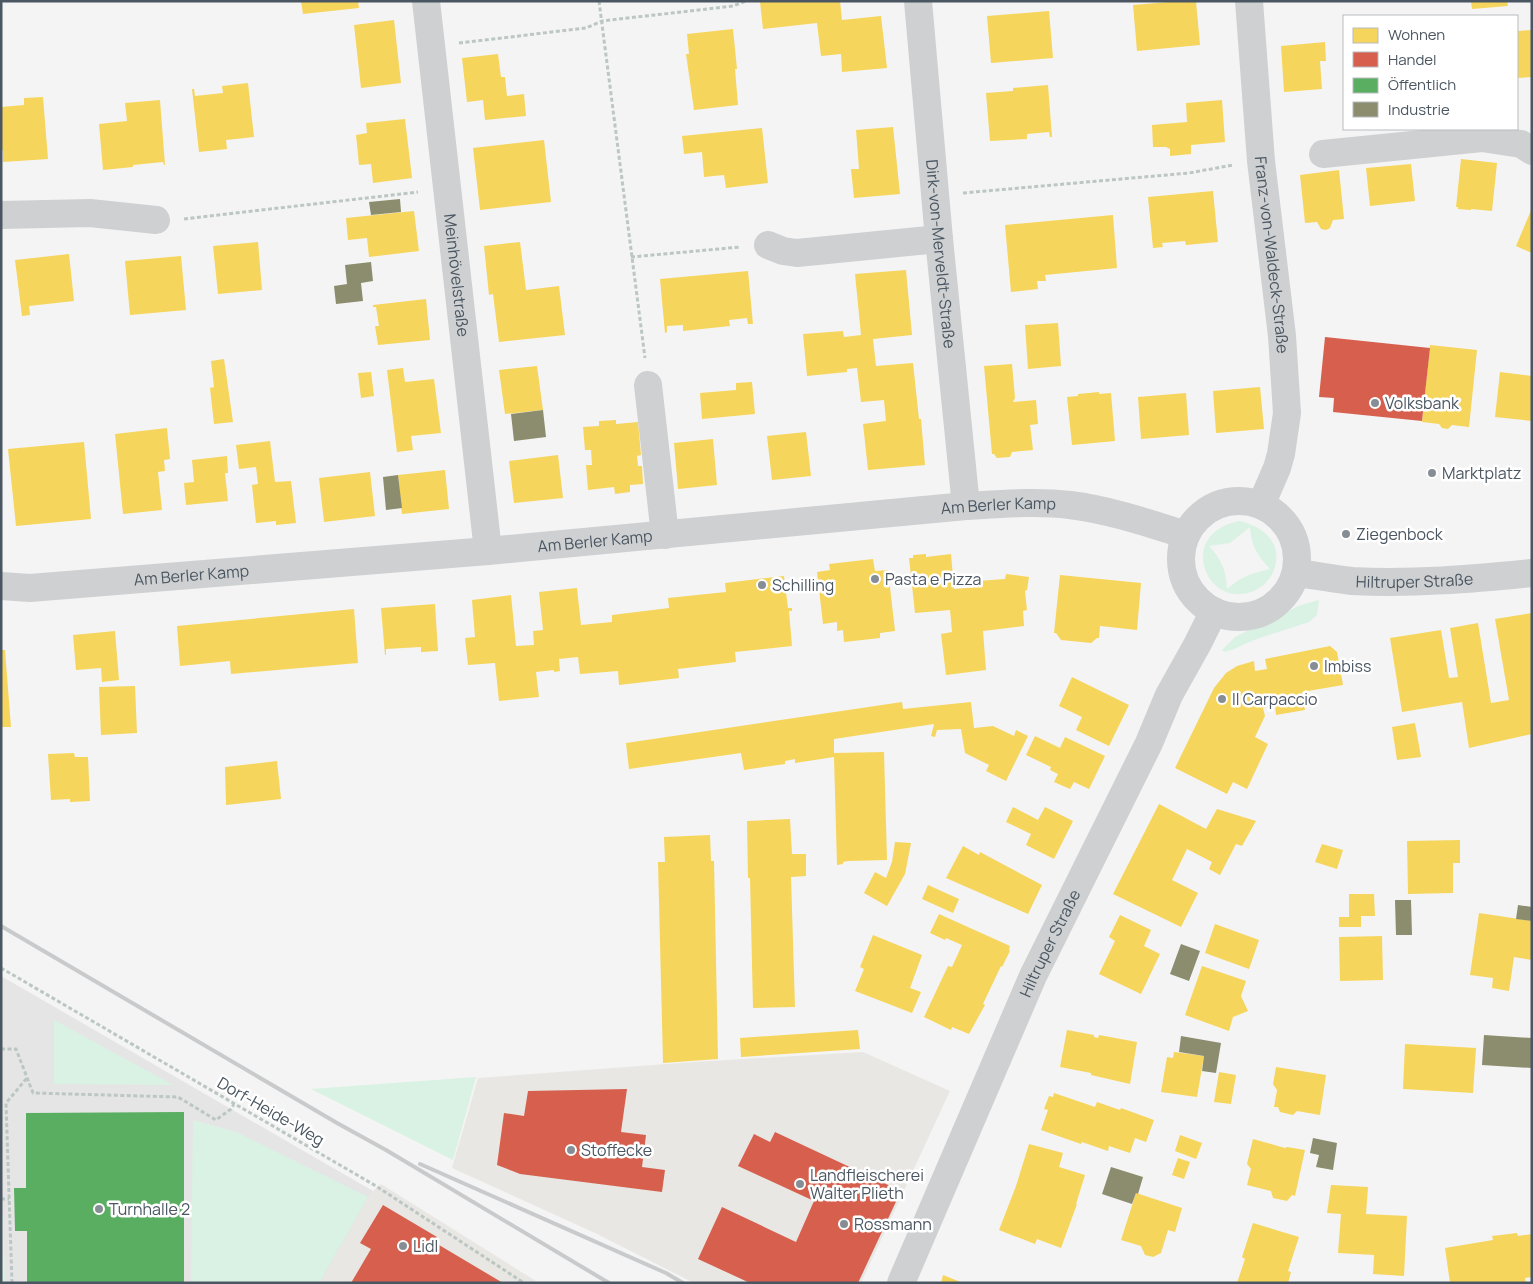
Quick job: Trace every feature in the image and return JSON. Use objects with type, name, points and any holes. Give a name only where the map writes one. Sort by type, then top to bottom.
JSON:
[{"type":"street","name":"Meinhövelstraße","points":[[426,1],[488,551]]},
{"type":"street","name":"Dirk-von-Merveldt-Straße","points":[[918,1],[938,239],[950,339],[966,506]]},
{"type":"street","name":"Franz-von-Waldeck-Straße","points":[[1249,1],[1261,160],[1282,336],[1287,412],[1281,454],[1261,505]]},
{"type":"street","points":[[1323,154],[1482,138],[1521,144],[1532,150]]},
{"type":"street","points":[[1,215],[90,213],[156,220]]},
{"type":"street","points":[[768,244],[783,251],[798,253],[938,239]]},
{"type":"street","points":[[648,385],[665,535]]},
{"type":"street","points":[[1243,500],[1261,505],[1284,521],[1292,534],[1296,548],[1296,573],[1288,590],[1282,597],[1260,613],[1242,617],[1225,615],[1214,611],[1199,601],[1188,586],[1181,568],[1181,551],[1186,535],[1195,520],[1208,509],[1225,502],[1243,500]]},
{"type":"street","name":"Am Berler Kamp","points":[[1,586],[30,588],[488,551],[966,506],[1034,502],[1070,505],[1107,512],[1186,535]]},
{"type":"street","name":"Hiltruper Straße","points":[[1296,573],[1371,581],[1500,577],[1532,573]]},
{"type":"street","name":"Hiltruper Straße","points":[[901,1283],[1033,976],[1148,743],[1169,695],[1214,611]]},
{"type":"path","points":[[600,1],[648,385]]},
{"type":"path","points":[[431,47],[586,28],[602,21],[733,6],[746,1]]},
{"type":"path","points":[[935,196],[1189,173],[1261,160]]},
{"type":"path","points":[[156,220],[196,219],[446,189]]},
{"type":"path","points":[[632,258],[768,244]]},
{"type":"path","name":"Dorf-Heide-Weg","points":[[1,968],[376,1186],[524,1283]]},
{"type":"path","points":[[1,1049],[16,1049],[33,1093],[178,1097],[216,1120],[231,1109],[234,1104]]},
{"type":"path","points":[[12,1283],[6,1103],[28,1078]]},
{"type":"path","points":[[1,1199],[9,1199]]},
{"type":"shaded area","points":[[1,976],[373,1191],[321,1283],[1,1283]]},
{"type":"shaded area","points":[[863,1052],[950,1091],[861,1283],[694,1283],[595,1233],[452,1168],[478,1078]]},
{"type":"shaded area","points":[[381,1184],[539,1283],[321,1283],[373,1191]]},
{"type":"green space","points":[[1239,521],[1257,527],[1270,538],[1276,553],[1276,562],[1271,576],[1261,587],[1251,592],[1235,594],[1221,589],[1211,580],[1204,567],[1203,553],[1208,540],[1220,528]],"holes":[[[1250,527],[1256,550],[1270,569],[1247,576],[1227,589],[1226,576],[1222,566],[1209,546],[1230,543]]]},
{"type":"green space","points":[[1319,600],[1317,615],[1309,622],[1254,640],[1234,649],[1224,652],[1222,650],[1235,637],[1270,622],[1298,606]]},
{"type":"green space","points":[[54,1020],[173,1085],[54,1084]]},
{"type":"green space","points":[[476,1077],[453,1160],[311,1089]]},
{"type":"green space","points":[[193,1120],[236,1132],[368,1197],[319,1283],[191,1283]]},
{"type":"green space","points":[[1,1215],[3,1216],[5,1283],[1,1283]]},
{"type":"building: Wohnen","points":[[301,1],[358,1],[359,8],[303,14]]},
{"type":"building: Wohnen","points":[[840,1],[842,20],[881,16],[887,68],[842,72],[841,54],[821,56],[817,23],[763,29],[760,2]]},
{"type":"building: Wohnen","points":[[1196,1],[1200,45],[1137,51],[1133,5]]},
{"type":"building: Wohnen","points":[[1471,1],[1507,1],[1508,6],[1472,9]]},
{"type":"building: Wohnen","points":[[1049,11],[1053,58],[991,63],[987,16]]},
{"type":"building: Wohnen","points":[[394,20],[401,83],[361,88],[354,25]]},
{"type":"building: Wohnen","points":[[733,29],[738,105],[694,110],[686,54],[689,54],[687,34]]},
{"type":"building: Wohnen","points":[[1532,30],[1532,77],[1518,78],[1518,31]]},
{"type":"building: Wohnen","points":[[1325,42],[1326,61],[1320,61],[1322,89],[1284,92],[1281,46]]},
{"type":"building: Wohnen","points":[[498,54],[501,77],[505,77],[507,96],[524,94],[526,116],[485,120],[483,100],[467,102],[462,58]]},
{"type":"building: Wohnen","points":[[248,83],[254,137],[226,140],[227,149],[199,152],[192,89],[194,89],[195,96],[223,93],[222,86]]},
{"type":"building: Wohnen","points":[[1048,85],[1052,137],[1050,137],[1049,132],[1027,134],[1027,139],[990,141],[986,93],[1013,91],[1013,88]]},
{"type":"building: Wohnen","points":[[43,97],[48,159],[3,162],[3,150],[1,150],[1,107],[24,105],[24,98]]},
{"type":"building: Wohnen","points":[[160,100],[165,165],[163,162],[103,170],[99,124],[127,121],[125,103]]},
{"type":"building: Wohnen","points":[[1222,100],[1225,142],[1191,145],[1191,154],[1170,156],[1170,149],[1166,147],[1153,147],[1152,125],[1187,122],[1186,103]]},
{"type":"building: Wohnen","points":[[405,119],[412,178],[373,183],[371,164],[359,165],[356,135],[367,133],[366,123]]},
{"type":"building: Wohnen","points":[[893,127],[900,194],[854,198],[851,169],[859,169],[856,130]]},
{"type":"building: Wohnen","points":[[762,128],[768,183],[726,188],[724,175],[704,177],[702,152],[684,154],[682,136]]},
{"type":"building: Wohnen","points":[[544,140],[551,202],[480,210],[473,148]]},
{"type":"building: Wohnen","points":[[1461,159],[1497,163],[1492,211],[1458,209],[1456,207]]},
{"type":"building: Wohnen","points":[[1411,164],[1415,201],[1370,206],[1366,168]]},
{"type":"building: Wohnen","points":[[1339,170],[1344,219],[1333,220],[1330,228],[1326,230],[1321,229],[1317,222],[1305,223],[1300,175]]},
{"type":"building: Wohnen","points":[[1213,191],[1218,242],[1186,245],[1185,241],[1162,243],[1163,247],[1153,248],[1148,197]]},
{"type":"building: Wohnen","points":[[1532,208],[1532,253],[1516,246]]},
{"type":"building: Wohnen","points":[[414,211],[419,251],[369,257],[367,238],[348,240],[346,218]]},
{"type":"building: Wohnen","points":[[1113,215],[1117,268],[1045,275],[1046,281],[1037,281],[1038,289],[1011,292],[1005,225]]},
{"type":"building: Wohnen","points":[[258,242],[262,290],[218,294],[213,246]]},
{"type":"building: Wohnen","points":[[520,242],[526,290],[559,286],[565,335],[499,342],[493,294],[489,295],[484,246]]},
{"type":"building: Wohnen","points":[[69,254],[74,301],[29,306],[30,315],[22,316],[15,260]]},
{"type":"building: Wohnen","points":[[181,256],[186,310],[130,315],[125,261]]},
{"type":"building: Wohnen","points":[[906,270],[912,335],[873,339],[876,366],[913,363],[925,465],[868,470],[863,424],[886,421],[884,400],[861,402],[857,368],[847,369],[847,372],[807,376],[803,334],[843,331],[844,337],[861,335],[855,274]]},
{"type":"building: Wohnen","points":[[748,271],[753,324],[748,324],[747,318],[729,320],[730,326],[683,331],[683,325],[667,326],[667,332],[665,333],[660,279]]},
{"type":"building: Wohnen","points":[[426,299],[430,340],[378,345],[375,326],[379,326],[376,307],[373,307],[373,305]]},
{"type":"building: Wohnen","points":[[1058,323],[1061,366],[1028,369],[1025,325]]},
{"type":"building: Wohnen","points":[[1430,345],[1477,350],[1469,427],[1452,425],[1448,429],[1442,428],[1439,424],[1422,422]]},
{"type":"building: Wohnen","points":[[224,359],[233,422],[214,424],[210,388],[214,387],[211,361]]},
{"type":"building: Wohnen","points":[[1012,364],[1015,398],[1013,402],[1036,400],[1038,424],[1030,425],[1033,450],[1012,452],[1010,457],[997,458],[992,454],[984,366]]},
{"type":"building: Wohnen","points":[[537,366],[543,410],[505,414],[499,370]]},
{"type":"building: Wohnen","points":[[403,368],[405,382],[434,379],[441,433],[411,436],[413,450],[397,452],[387,370]]},
{"type":"building: Wohnen","points":[[371,372],[374,396],[361,398],[358,373]]},
{"type":"building: Wohnen","points":[[1500,372],[1532,376],[1532,421],[1495,417]]},
{"type":"building: Wohnen","points":[[752,382],[755,414],[702,419],[700,393],[736,390],[736,383]]},
{"type":"building: Wohnen","points":[[1260,387],[1264,429],[1216,433],[1213,391]]},
{"type":"building: Wohnen","points":[[1099,392],[1099,394],[1111,393],[1115,441],[1072,445],[1067,397]]},
{"type":"building: Wohnen","points":[[1186,393],[1189,435],[1141,439],[1138,397]]},
{"type":"building: Wohnen","points":[[616,420],[616,424],[638,422],[641,455],[637,456],[638,466],[642,466],[643,484],[630,485],[630,492],[615,494],[614,487],[588,490],[586,465],[592,465],[591,450],[585,450],[583,427],[599,426],[599,421]]},
{"type":"building: Wohnen","points":[[167,428],[170,459],[164,460],[165,471],[158,472],[162,510],[123,514],[115,434]]},
{"type":"building: Wohnen","points":[[806,432],[811,476],[772,480],[767,436]]},
{"type":"building: Wohnen","points":[[713,439],[717,485],[678,489],[674,443]]},
{"type":"building: Wohnen","points":[[270,441],[275,482],[291,481],[296,523],[276,525],[276,521],[256,523],[252,485],[258,484],[256,467],[239,469],[236,445]]},
{"type":"building: Wohnen","points":[[84,442],[91,519],[16,526],[8,449]]},
{"type":"building: Wohnen","points":[[558,455],[563,498],[514,503],[509,461]]},
{"type":"building: Wohnen","points":[[227,456],[228,473],[225,473],[228,501],[186,505],[184,483],[194,482],[192,460]]},
{"type":"building: Wohnen","points":[[445,470],[449,509],[402,514],[398,475]]},
{"type":"building: Wohnen","points":[[370,472],[375,516],[324,522],[319,478]]},
{"type":"building: Wohnen","points":[[926,554],[926,557],[951,554],[954,589],[978,587],[978,581],[1005,579],[1006,574],[1029,577],[1027,590],[1025,591],[1027,610],[1023,611],[1024,626],[983,631],[986,670],[946,675],[941,634],[952,632],[950,610],[915,613],[909,558],[913,558],[913,555]]},
{"type":"building: Wohnen","points":[[873,559],[875,571],[888,570],[895,631],[880,633],[880,638],[844,642],[843,630],[837,631],[837,622],[823,624],[817,572],[830,570],[829,564]]},
{"type":"building: Wohnen","points":[[1060,575],[1141,583],[1137,630],[1100,626],[1099,638],[1091,643],[1061,640],[1054,633]]},
{"type":"building: Wohnen","points":[[784,576],[788,608],[792,608],[792,611],[789,611],[792,646],[735,652],[736,662],[678,669],[679,678],[619,685],[618,671],[580,674],[578,657],[559,659],[560,671],[536,672],[539,697],[499,701],[495,663],[468,665],[465,638],[475,637],[472,600],[511,595],[516,646],[534,645],[533,631],[543,630],[539,592],[577,588],[581,625],[612,622],[612,615],[669,608],[668,598],[726,592],[725,583]]},
{"type":"building: Wohnen","points":[[435,604],[438,651],[421,652],[421,647],[386,649],[385,655],[381,608]]},
{"type":"building: Wohnen","points":[[354,609],[358,663],[231,674],[230,661],[180,666],[177,626]]},
{"type":"building: Wohnen","points":[[1532,613],[1532,734],[1469,748],[1462,702],[1402,712],[1390,638],[1441,630],[1449,678],[1458,677],[1450,628],[1478,623],[1491,703],[1509,700],[1495,619]]},
{"type":"building: Wohnen","points":[[115,631],[119,680],[102,682],[101,668],[76,670],[73,635]]},
{"type":"building: Wohnen","points":[[1330,646],[1337,652],[1343,685],[1302,692],[1305,710],[1276,715],[1275,706],[1263,708],[1265,716],[1255,737],[1268,744],[1247,789],[1233,782],[1227,794],[1175,768],[1214,688],[1226,673],[1237,666],[1254,661],[1255,671],[1267,669],[1265,659]]},
{"type":"building: Wohnen","points":[[1,650],[5,650],[11,727],[1,727]]},
{"type":"building: Wohnen","points":[[1072,677],[1129,705],[1109,746],[1076,730],[1082,717],[1059,706]]},
{"type":"building: Wohnen","points":[[135,686],[137,733],[101,735],[99,687]]},
{"type":"building: Wohnen","points":[[902,702],[903,709],[971,702],[974,728],[993,726],[1014,736],[1016,730],[1028,736],[1006,781],[986,771],[989,765],[965,753],[961,729],[937,730],[935,737],[931,736],[934,724],[834,739],[834,753],[884,752],[887,860],[848,861],[837,865],[834,757],[795,763],[795,759],[785,761],[785,764],[744,770],[741,753],[629,769],[626,743]]},
{"type":"building: Wohnen","points":[[1415,723],[1421,757],[1397,760],[1392,727]]},
{"type":"building: Wohnen","points":[[1035,736],[1060,748],[1065,737],[1105,756],[1089,789],[1074,782],[1070,789],[1054,782],[1058,774],[1050,770],[1051,767],[1026,755]]},
{"type":"building: Wohnen","points":[[74,753],[75,757],[88,757],[90,801],[70,802],[70,799],[51,800],[48,754]]},
{"type":"building: Wohnen","points":[[277,761],[281,799],[226,805],[225,767]]},
{"type":"building: Wohnen","points":[[1159,804],[1206,829],[1217,809],[1256,821],[1242,846],[1236,844],[1220,875],[1209,869],[1212,862],[1187,849],[1172,880],[1198,893],[1181,927],[1113,894]]},
{"type":"building: Wohnen","points":[[1013,807],[1038,820],[1045,807],[1073,821],[1054,859],[1026,845],[1031,834],[1006,822]]},
{"type":"building: Wohnen","points":[[790,819],[792,854],[806,854],[806,876],[791,877],[795,1007],[753,1008],[747,821]]},
{"type":"building: Wohnen","points":[[710,835],[711,861],[714,861],[718,1059],[663,1063],[658,862],[665,862],[664,837]]},
{"type":"building: Wohnen","points":[[1460,840],[1460,863],[1453,863],[1453,893],[1408,894],[1407,841]]},
{"type":"building: Wohnen","points":[[895,842],[911,843],[905,874],[887,906],[864,893],[875,872],[886,878],[892,862]]},
{"type":"building: Wohnen","points":[[1322,844],[1343,850],[1337,869],[1315,862]]},
{"type":"building: Wohnen","points":[[963,846],[979,855],[980,852],[1042,885],[1028,914],[946,878]]},
{"type":"building: Wohnen","points":[[928,885],[959,899],[953,913],[922,899]]},
{"type":"building: Wohnen","points":[[1349,894],[1374,894],[1375,916],[1361,916],[1361,927],[1339,927],[1339,917],[1349,917]]},
{"type":"building: Wohnen","points":[[1479,913],[1532,921],[1532,960],[1514,957],[1509,991],[1492,988],[1493,978],[1470,975]]},
{"type":"building: Wohnen","points":[[939,914],[1010,946],[1010,951],[983,1004],[985,1005],[969,1034],[952,1027],[951,1030],[924,1017],[948,966],[952,967],[962,945],[930,933]]},
{"type":"building: Wohnen","points":[[1120,915],[1151,930],[1144,946],[1160,954],[1141,994],[1099,974],[1115,941],[1109,937]]},
{"type":"building: Wohnen","points":[[1215,924],[1259,940],[1249,969],[1205,953]]},
{"type":"building: Wohnen","points":[[873,935],[922,955],[910,988],[921,992],[912,1013],[855,991],[864,969],[860,967]]},
{"type":"building: Wohnen","points":[[1382,936],[1383,980],[1340,981],[1339,937]]},
{"type":"building: Wohnen","points":[[1202,966],[1246,981],[1241,996],[1248,1011],[1233,1017],[1229,1031],[1185,1015]]},
{"type":"building: Wohnen","points":[[858,1030],[860,1049],[741,1057],[740,1038]]},
{"type":"building: Wohnen","points":[[1067,1030],[1094,1035],[1094,1037],[1098,1038],[1099,1035],[1137,1042],[1130,1084],[1060,1067]]},
{"type":"building: Wohnen","points":[[1405,1044],[1476,1048],[1473,1093],[1403,1089]]},
{"type":"building: Wohnen","points":[[1174,1052],[1204,1056],[1197,1097],[1161,1092],[1167,1057],[1173,1058]]},
{"type":"building: Wohnen","points":[[1276,1067],[1326,1075],[1320,1115],[1297,1111],[1293,1115],[1280,1112],[1278,1107],[1274,1107],[1277,1090],[1273,1084]]},
{"type":"building: Wohnen","points":[[1219,1072],[1236,1075],[1231,1104],[1214,1102]]},
{"type":"building: Wohnen","points":[[1054,1093],[1095,1107],[1097,1102],[1120,1110],[1121,1108],[1154,1120],[1146,1142],[1135,1138],[1130,1153],[1109,1146],[1108,1151],[1041,1130],[1048,1110],[1044,1109],[1049,1096],[1053,1097]]},
{"type":"building: Wohnen","points":[[1180,1135],[1202,1143],[1196,1159],[1175,1151]]},
{"type":"building: Wohnen","points":[[1253,1139],[1285,1148],[1305,1150],[1295,1196],[1292,1195],[1287,1201],[1273,1198],[1271,1191],[1247,1185],[1251,1169],[1247,1164]]},
{"type":"building: Wohnen","points":[[1029,1144],[1063,1153],[1059,1167],[1085,1175],[1061,1248],[1037,1239],[1035,1244],[999,1230],[1016,1186]]},
{"type":"building: Wohnen","points":[[1178,1158],[1190,1162],[1184,1179],[1172,1175]]},
{"type":"building: Wohnen","points":[[1331,1185],[1368,1187],[1366,1214],[1407,1216],[1404,1276],[1373,1274],[1374,1255],[1338,1253],[1341,1214],[1327,1213]]},
{"type":"building: Wohnen","points":[[1136,1193],[1182,1208],[1175,1232],[1168,1230],[1161,1253],[1153,1257],[1145,1255],[1141,1246],[1121,1240]]},
{"type":"building: Wohnen","points":[[1253,1223],[1299,1237],[1288,1271],[1291,1272],[1288,1283],[1237,1283],[1245,1259],[1242,1257]]},
{"type":"building: Wohnen","points":[[1517,1233],[1518,1236],[1532,1234],[1532,1277],[1525,1278],[1526,1283],[1450,1283],[1445,1248],[1493,1240],[1492,1236]]},
{"type":"building: Wohnen","points":[[943,1275],[963,1283],[941,1283]]},
{"type":"building: Handel","points":[[1325,337],[1430,348],[1422,421],[1333,412],[1334,398],[1319,397]]},
{"type":"building: Handel","name":"Stoffecke","points":[[627,1089],[621,1132],[646,1135],[642,1167],[665,1170],[662,1192],[520,1174],[497,1165],[504,1113],[524,1116],[528,1091]]},
{"type":"building: Handel","name":"Rossmann","points":[[775,1132],[901,1191],[858,1283],[750,1283],[698,1259],[722,1207],[796,1242],[814,1201],[738,1166],[754,1134],[770,1142]]},
{"type":"building: Handel","name":"Lidl","points":[[383,1205],[437,1237],[434,1242],[503,1283],[351,1283],[371,1249],[360,1243]]},
{"type":"building: Öffentlich","name":"Turnhalle 2","points":[[184,1112],[184,1283],[27,1283],[27,1231],[15,1231],[14,1188],[26,1188],[26,1113]]},
{"type":"building: Industrie","points":[[400,199],[401,212],[371,215],[369,202]]},
{"type":"building: Industrie","points":[[371,262],[373,281],[361,283],[363,301],[336,304],[334,286],[347,284],[345,265]]},
{"type":"building: Industrie","points":[[543,410],[546,437],[514,441],[511,414]]},
{"type":"building: Industrie","points":[[398,475],[402,508],[386,510],[383,477]]},
{"type":"building: Industrie","points":[[1395,900],[1411,900],[1412,935],[1396,935]]},
{"type":"building: Industrie","points":[[1518,905],[1532,907],[1532,921],[1516,919]]},
{"type":"building: Industrie","points":[[1181,944],[1200,951],[1189,981],[1170,974]]},
{"type":"building: Industrie","points":[[1484,1035],[1532,1038],[1532,1068],[1482,1065]]},
{"type":"building: Industrie","points":[[1181,1036],[1221,1043],[1216,1073],[1202,1071],[1204,1056],[1179,1052]]},
{"type":"building: Industrie","points":[[1313,1138],[1337,1143],[1333,1170],[1316,1167],[1319,1155],[1310,1153]]},
{"type":"building: Industrie","points":[[1111,1167],[1143,1177],[1138,1194],[1136,1193],[1132,1204],[1102,1194]]},
{"type":"railway","points":[[1,926],[386,1150],[609,1283]]},
{"type":"railway","points":[[420,1164],[666,1273],[683,1283]]},
{"type":"place","name":"Volksbank","points":[[1375,403]]},
{"type":"place","name":"Marktplatz","points":[[1432,473]]},
{"type":"place","name":"Ziegenbock","points":[[1346,534]]},
{"type":"place","name":"Pasta e Pizza","points":[[875,579]]},
{"type":"place","name":"Schilling","points":[[762,585]]},
{"type":"place","name":"Imbiss","points":[[1314,666]]},
{"type":"place","name":"Il Carpaccio","points":[[1222,699]]},
{"type":"place","name":"Stoffecke","points":[[571,1150]]},
{"type":"place","name":"Landfleischerei Walter Plieth","points":[[800,1184]]},
{"type":"place","name":"Turnhalle 2","points":[[99,1209]]},
{"type":"place","name":"Rossmann","points":[[844,1224]]},
{"type":"place","name":"Lidl","points":[[403,1246]]}]
